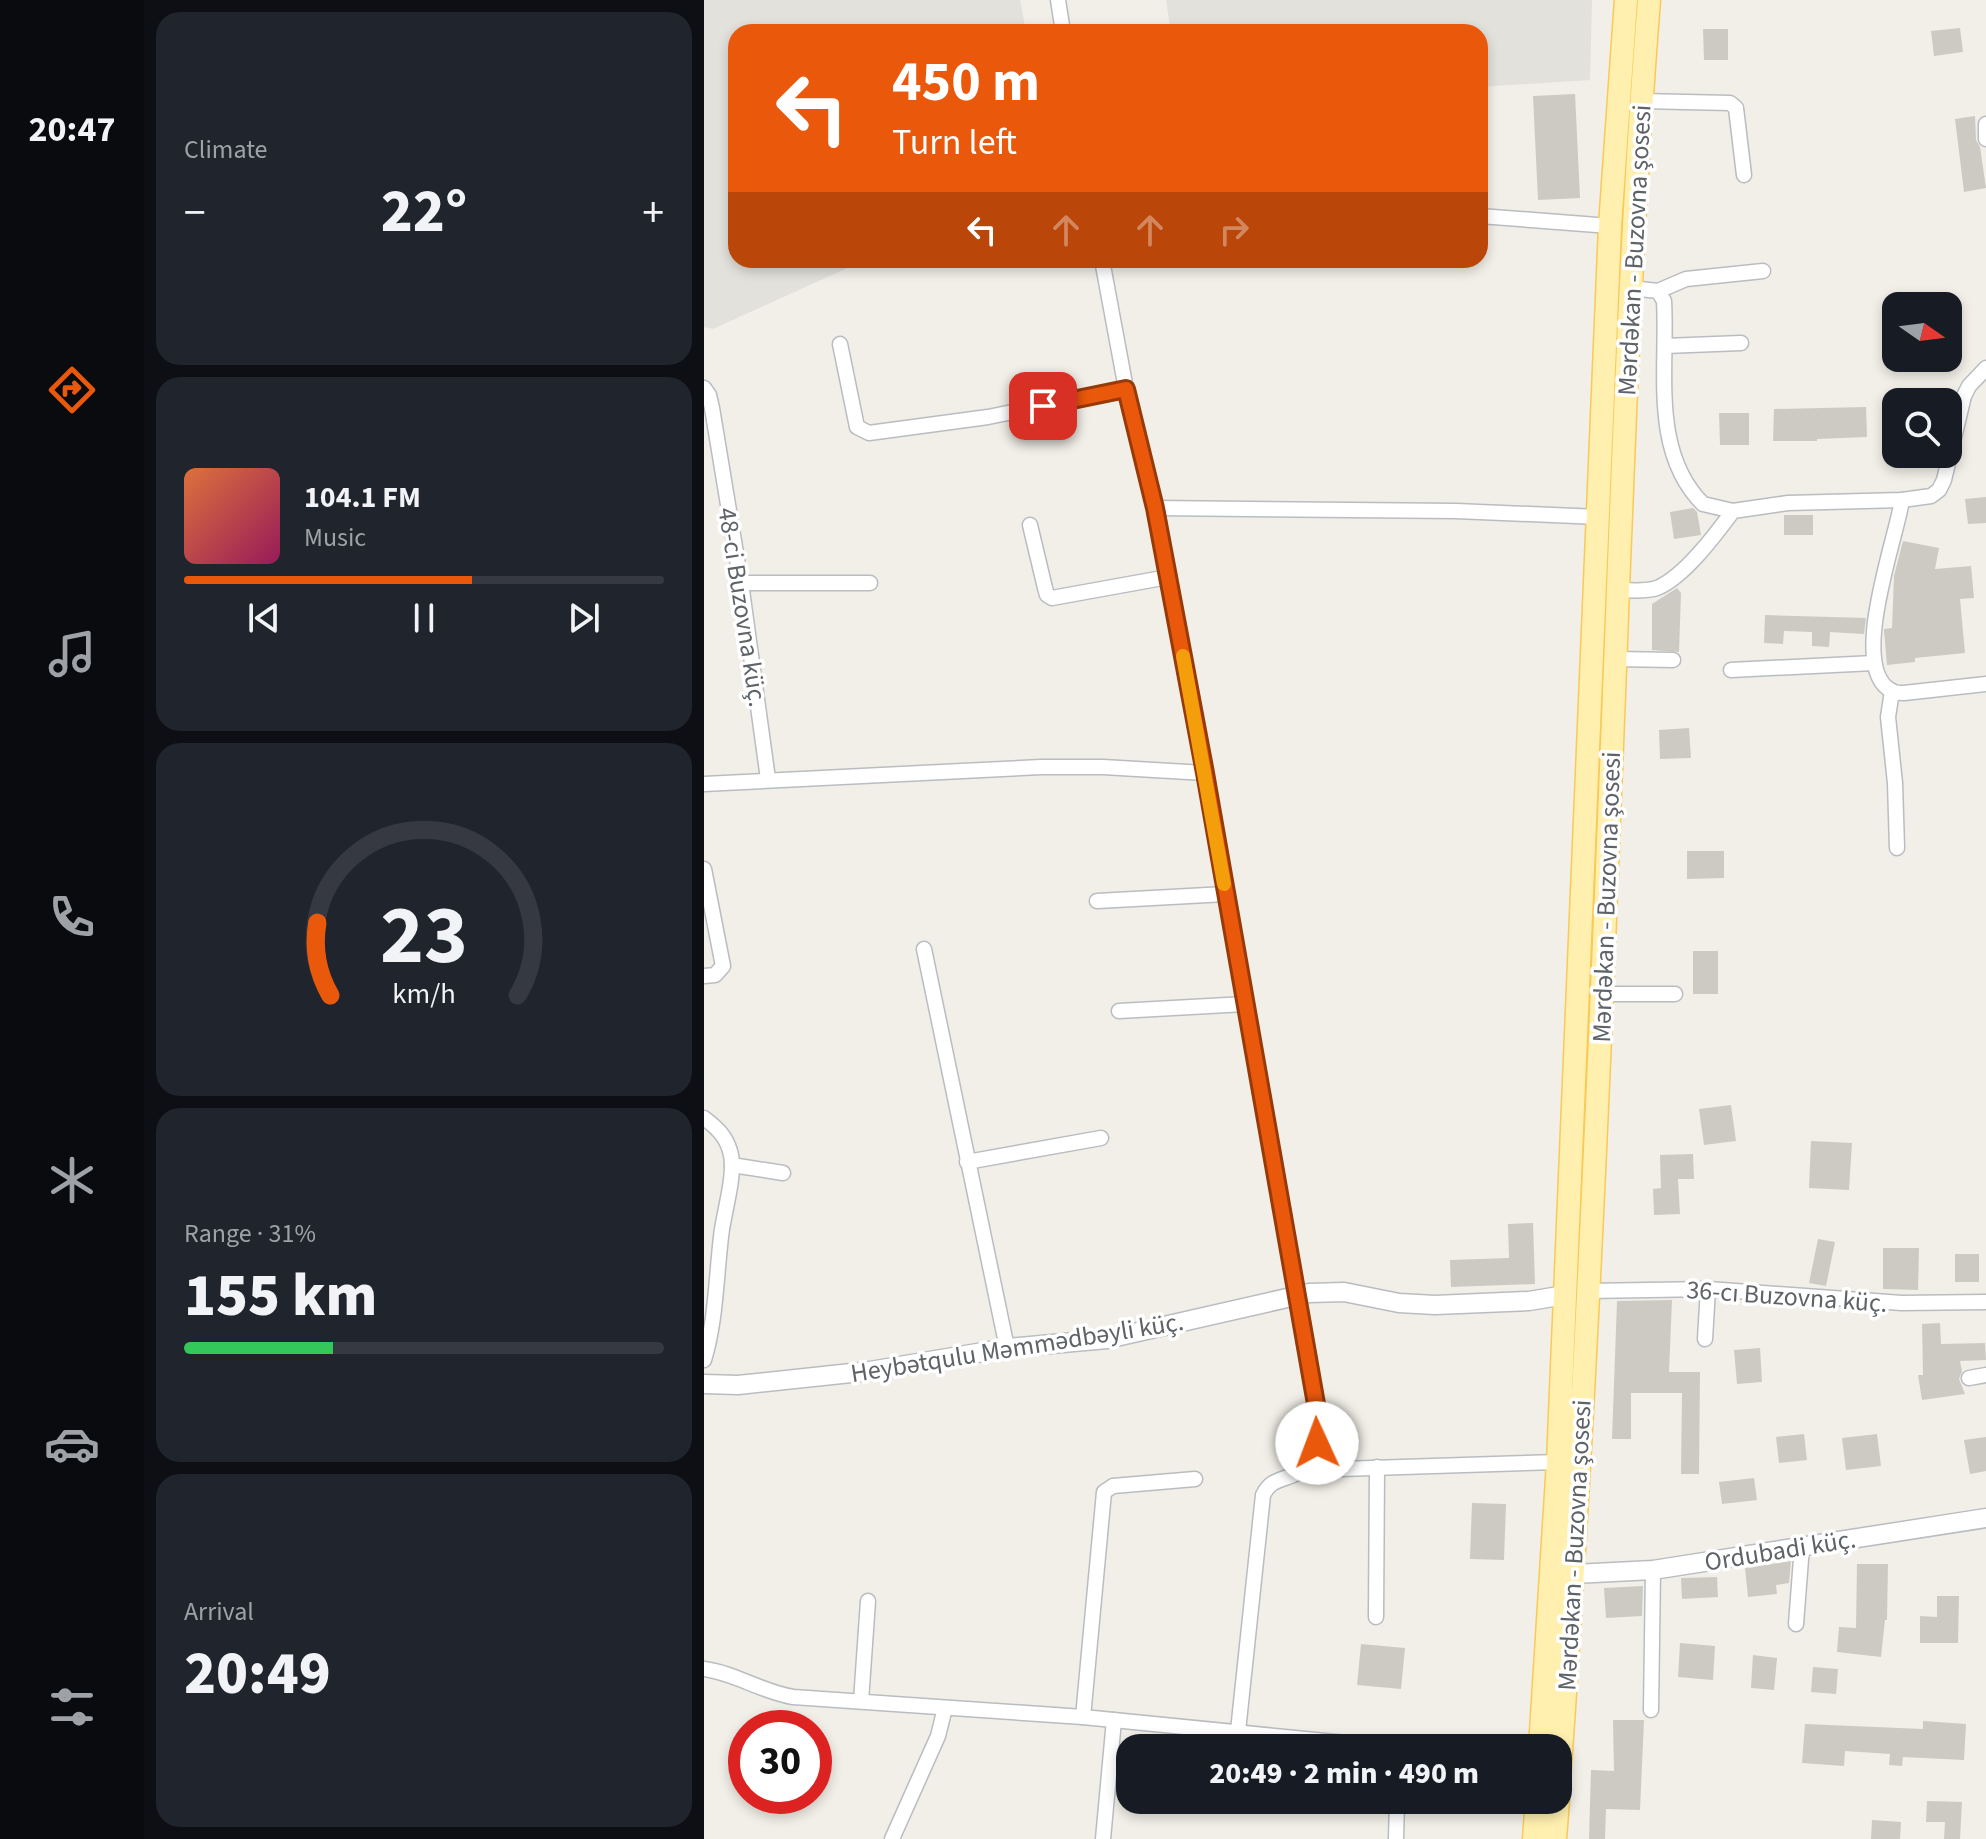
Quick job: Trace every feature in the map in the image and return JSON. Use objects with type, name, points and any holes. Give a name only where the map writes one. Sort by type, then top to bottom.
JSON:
[{"type":"main road","name":"Mərdəkan - Buzovna şosesi","points":[[1541,1734],[1568,1251],[1610,226],[1626,0]]},
{"type":"main road","name":"Mərdəkan - Buzovna şosesi","points":[[1563,1734],[1588,1291],[1631,288],[1649,0]]},
{"type":"main road","points":[[1565,1295],[1588,1291]]},
{"type":"main road","points":[[1534,1839],[1536,1814]]},
{"type":"main road","name":"Mərdəkan - Buzovna şosesi","points":[[1555,1839],[1557,1814]]},
{"type":"street","points":[[1058,0],[1062,24]]},
{"type":"street","points":[[1641,101],[1730,103],[1736,108],[1739,118],[1744,175]]},
{"type":"street","points":[[1986,124],[1986,139]]},
{"type":"street","points":[[1488,217],[1610,226]]},
{"type":"street","points":[[1103,268],[1126,389],[1155,508],[1205,773],[1319,1421],[1311,1462],[1293,1476],[1267,1486],[1263,1495],[1238,1731]]},
{"type":"street","points":[[1631,288],[1658,291],[1686,279],[1763,271]]},
{"type":"street","points":[[1658,291],[1664,301],[1666,423],[1678,464],[1703,504],[1733,511],[1788,503],[1902,500],[1931,496],[1939,490],[1944,480],[1964,396],[1986,368]]},
{"type":"street","points":[[1665,346],[1741,343]]},
{"type":"street","points":[[840,344],[857,427],[869,433],[988,417],[1126,389]]},
{"type":"street","name":"48-ci Buzovna küç.","points":[[704,388],[712,408],[741,583],[768,779]]},
{"type":"street","points":[[1902,500],[1879,590],[1874,663],[1883,682],[1892,691],[1904,693],[1986,684]]},
{"type":"street","points":[[1155,508],[1456,511],[1599,517]]},
{"type":"street","points":[[1618,590],[1647,590],[1666,583],[1707,546],[1733,511]]},
{"type":"street","points":[[1030,525],[1047,595],[1052,598],[1168,577]]},
{"type":"street","points":[[741,583],[870,583]]},
{"type":"street","points":[[1615,659],[1673,660]]},
{"type":"street","points":[[1731,670],[1874,663]]},
{"type":"street","points":[[1892,691],[1888,717],[1895,783],[1897,848]]},
{"type":"street","points":[[704,784],[1041,767],[1205,773]]},
{"type":"street","points":[[704,869],[723,966],[715,975],[704,976]]},
{"type":"street","points":[[1097,901],[1226,894]]},
{"type":"street","points":[[924,949],[1007,1348]]},
{"type":"street","points":[[1602,994],[1675,994]]},
{"type":"street","points":[[1119,1011],[1245,1004]]},
{"type":"street","points":[[704,1118],[717,1127],[725,1139],[732,1165],[720,1238],[713,1322],[704,1360]]},
{"type":"street","points":[[967,1162],[1101,1138]]},
{"type":"street","points":[[732,1165],[783,1173]]},
{"type":"street","points":[[1705,1339],[1708,1289]]},
{"type":"street","name":"36-cı Buzovna küç.","points":[[1588,1291],[1708,1289],[1902,1303],[1986,1302]]},
{"type":"street","name":"Heybətqulu Məmmədbəyli küç.","points":[[704,1384],[738,1385],[870,1371],[1007,1348],[1107,1339],[1296,1295],[1344,1292],[1399,1303],[1435,1305],[1529,1301],[1565,1295]]},
{"type":"street","points":[[1969,1378],[1986,1375]]},
{"type":"street","points":[[1311,1462],[1324,1468],[1558,1462]]},
{"type":"street","points":[[1376,1617],[1377,1467]]},
{"type":"street","points":[[1083,1717],[1104,1492],[1113,1486],[1195,1479]]},
{"type":"street","name":"Ordubadi küç.","points":[[1574,1574],[1653,1570],[1986,1518]]},
{"type":"street","points":[[1796,1624],[1802,1546]]},
{"type":"street","points":[[1651,1710],[1653,1570]]},
{"type":"street","points":[[861,1701],[868,1601]]},
{"type":"street","points":[[704,1669],[721,1672],[776,1694],[1266,1734]]},
{"type":"street","points":[[892,1839],[938,1736],[945,1708]]},
{"type":"street","points":[[1103,1839],[1114,1720]]},
{"type":"street","points":[[1396,1839],[1397,1814]]},
{"type":"shaded area","points":[[704,0],[1020,0],[1024,24],[728,24],[728,268],[847,268],[713,329],[704,327]]},
{"type":"shaded area","points":[[1166,0],[1592,0],[1590,80],[1488,86],[1488,24],[1170,24]]},
{"type":"building","points":[[1960,28],[1963,52],[1934,56],[1931,31]]},
{"type":"building","points":[[1703,29],[1728,29],[1728,60],[1704,60]]},
{"type":"building","points":[[1575,94],[1580,198],[1538,200],[1533,96]]},
{"type":"building","points":[[1975,116],[1976,140],[1980,147],[1986,188],[1964,192],[1955,119]]},
{"type":"building","points":[[1866,407],[1867,437],[1773,441],[1774,409]]},
{"type":"building","points":[[1719,413],[1749,413],[1749,445],[1720,445]]},
{"type":"building","points":[[1986,497],[1986,523],[1968,524],[1965,499]]},
{"type":"building","points":[[1693,508],[1697,512],[1701,535],[1674,539],[1670,512]]},
{"type":"building","points":[[1784,515],[1813,515],[1813,535],[1784,535]]},
{"type":"building","points":[[1903,541],[1939,548],[1935,569],[1971,566],[1974,598],[1960,599],[1965,653],[1915,658],[1915,662],[1887,665],[1884,629],[1892,628],[1894,576]]},
{"type":"building","points":[[1677,588],[1681,593],[1679,652],[1652,650],[1652,604]]},
{"type":"building","points":[[1765,615],[1866,618],[1864,634],[1830,632],[1829,647],[1812,646],[1812,632],[1784,631],[1783,644],[1764,643]]},
{"type":"building","points":[[1689,728],[1691,758],[1660,759],[1659,730]]},
{"type":"building","points":[[1687,851],[1724,851],[1724,878],[1687,879]]},
{"type":"building","points":[[1693,951],[1718,951],[1718,994],[1693,994]]},
{"type":"building","points":[[1731,1105],[1736,1141],[1704,1145],[1699,1109]]},
{"type":"building","points":[[1811,1141],[1852,1143],[1849,1190],[1809,1188]]},
{"type":"building","points":[[1693,1154],[1694,1179],[1678,1179],[1680,1214],[1654,1215],[1653,1189],[1661,1188],[1660,1155]]},
{"type":"building","points":[[1533,1223],[1535,1284],[1451,1287],[1450,1260],[1509,1258],[1508,1224]]},
{"type":"building","points":[[1818,1239],[1835,1242],[1826,1286],[1809,1283]]},
{"type":"building","points":[[1883,1248],[1919,1248],[1918,1290],[1883,1289]]},
{"type":"building","points":[[1955,1254],[1979,1254],[1979,1282],[1955,1282]]},
{"type":"building","points":[[1672,1300],[1669,1372],[1700,1372],[1699,1474],[1681,1474],[1682,1393],[1631,1393],[1631,1439],[1612,1439],[1617,1301]]},
{"type":"building","points":[[1940,1323],[1941,1344],[1985,1343],[1986,1360],[1960,1361],[1962,1371],[1959,1379],[1965,1394],[1922,1400],[1918,1375],[1923,1375],[1922,1324]]},
{"type":"building","points":[[1760,1348],[1762,1382],[1737,1384],[1734,1350]]},
{"type":"building","points":[[1804,1434],[1807,1460],[1779,1463],[1776,1437]]},
{"type":"building","points":[[1877,1434],[1881,1466],[1846,1470],[1842,1438]]},
{"type":"building","points":[[1986,1437],[1986,1471],[1970,1474],[1964,1440]]},
{"type":"building","points":[[1754,1478],[1757,1500],[1722,1504],[1719,1482]]},
{"type":"building","points":[[1472,1503],[1506,1504],[1504,1560],[1470,1559]]},
{"type":"building","points":[[1791,1561],[1789,1583],[1776,1585],[1777,1594],[1748,1597],[1745,1568]]},
{"type":"building","points":[[1857,1564],[1888,1564],[1887,1620],[1881,1657],[1837,1652],[1839,1627],[1856,1628]]},
{"type":"building","points":[[1717,1577],[1718,1597],[1682,1599],[1681,1578]]},
{"type":"building","points":[[1643,1586],[1642,1616],[1606,1618],[1604,1588]]},
{"type":"building","points":[[1937,1596],[1959,1596],[1958,1643],[1920,1643],[1920,1616],[1937,1617]]},
{"type":"building","points":[[1680,1643],[1715,1646],[1713,1680],[1678,1677]]},
{"type":"building","points":[[1361,1644],[1405,1648],[1401,1689],[1357,1685]]},
{"type":"building","points":[[1753,1655],[1777,1658],[1774,1690],[1751,1688]]},
{"type":"building","points":[[1813,1667],[1838,1669],[1836,1694],[1811,1692]]},
{"type":"building","points":[[1613,1720],[1644,1720],[1640,1810],[1606,1809],[1605,1839],[1589,1839],[1591,1770],[1614,1771]]},
{"type":"building","points":[[1923,1721],[1966,1724],[1964,1760],[1903,1757],[1902,1766],[1889,1765],[1890,1754],[1845,1751],[1844,1766],[1802,1763],[1805,1724],[1923,1729]]},
{"type":"building","points":[[1927,1801],[1962,1802],[1960,1839],[1944,1839],[1945,1822],[1926,1822]]},
{"type":"building","points":[[1872,1820],[1901,1822],[1900,1839],[1871,1839]]},
{"type":"slow traffic","points":[[1183,656],[1224,884]]},
{"type":"route","points":[[1043,406],[1126,389],[1155,508],[1205,773],[1319,1421],[1317,1443]]}]
